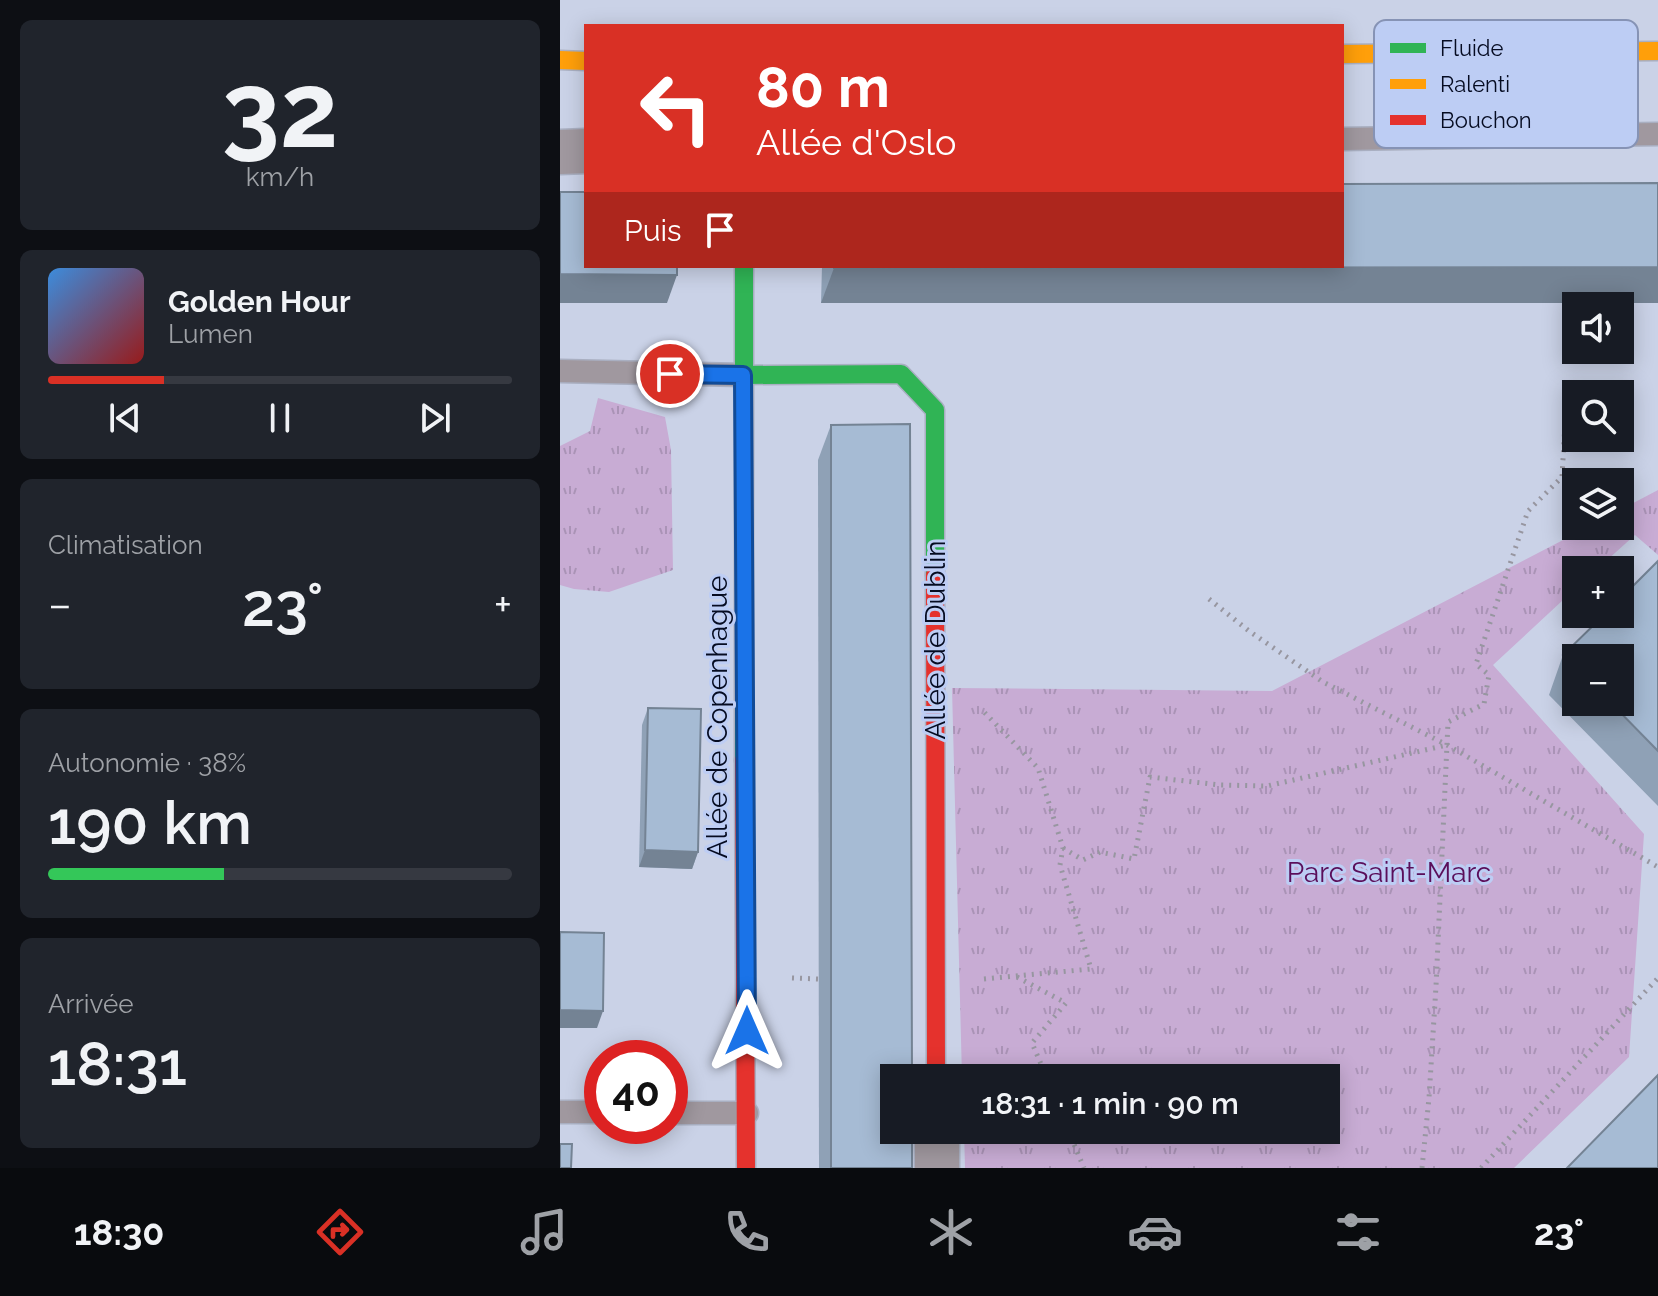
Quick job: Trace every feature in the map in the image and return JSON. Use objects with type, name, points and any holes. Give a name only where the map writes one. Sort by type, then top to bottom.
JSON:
[{"type":"street","points":[[1638,51],[1658,51]]},
{"type":"street","points":[[1344,54],[1374,54]]},
{"type":"street","points":[[560,60],[584,61]]},
{"type":"street","points":[[560,152],[584,151]]},
{"type":"street","name":"Allée de Copenhague","points":[[744,268],[746,1168]]},
{"type":"street","name":"Allée de Dublin","points":[[743,375],[901,374],[935,410],[936,1064]]},
{"type":"street","points":[[937,1144],[937,1168]]},
{"type":"lane","points":[[1638,134],[1658,134]]},
{"type":"lane","points":[[1344,139],[1374,138]]},
{"type":"lane","points":[[560,371],[743,375]]},
{"type":"lane","points":[[560,1112],[584,1112]]},
{"type":"lane","points":[[688,1113],[747,1113]]},
{"type":"path","points":[[1422,1168],[1436,1000],[1448,722],[1484,704],[1489,675],[1476,664],[1528,511],[1562,477],[1563,452]]},
{"type":"path","points":[[1209,599],[1323,682],[1447,745],[1658,867]]},
{"type":"path","points":[[935,694],[981,710],[1038,768],[1063,848],[1060,865],[1091,969],[936,984]]},
{"type":"path","points":[[1063,848],[1083,860],[1100,852],[1134,859],[1150,777],[1220,785],[1267,786],[1447,745]]},
{"type":"path","points":[[1016,976],[1066,1003],[1032,1043],[1041,1064]]},
{"type":"path","points":[[1481,1168],[1658,978]]},
{"type":"path","points":[[1074,1144],[1084,1168]]},
{"type":"green space","points":[[598,398],[665,417],[671,450],[673,570],[609,592],[560,585],[560,446],[590,431]]},
{"type":"green space","name":"Parc Saint-Marc","points":[[1658,490],[1658,555],[1634,536],[1634,503]]},
{"type":"green space","name":"Parc Saint-Marc","points":[[1563,540],[1629,540],[1612,556],[1562,556],[1562,601],[1493,665],[1644,834],[1629,1057],[1514,1168],[965,1168],[964,1144],[1340,1144],[1340,1064],[962,1064],[952,688],[1272,691]]},
{"type":"building","points":[[1658,183],[1658,267],[1344,267],[1344,184]]},
{"type":"building","points":[[560,192],[584,192],[584,268],[677,268],[677,275],[560,274]]},
{"type":"building","points":[[910,424],[912,1064],[880,1064],[880,1144],[912,1144],[912,1168],[831,1168],[831,425]]},
{"type":"building","points":[[1658,561],[1658,751],[1624,716],[1634,716],[1634,644],[1574,644],[1591,628],[1634,628],[1634,585]]},
{"type":"building","points":[[648,708],[701,709],[698,852],[645,850]]},
{"type":"building","points":[[560,932],[604,933],[603,1011],[560,1010]]},
{"type":"building","points":[[1658,1075],[1658,1168],[1567,1168]]},
{"type":"building","points":[[560,1144],[572,1144],[571,1168],[560,1168]]},
{"type":"traffic: fast","points":[[744,268],[744,760]]},
{"type":"traffic: fast","points":[[743,375],[901,374],[935,410],[935,575]]},
{"type":"traffic: slow","points":[[1638,51],[1658,51]]},
{"type":"traffic: slow","points":[[1344,54],[1374,54]]},
{"type":"traffic: slow","points":[[560,60],[584,61]]},
{"type":"traffic: jam","points":[[935,575],[936,1064]]},
{"type":"traffic: jam","points":[[744,760],[746,1168]]},
{"type":"route","points":[[670,374],[743,375],[747,1031]]}]
